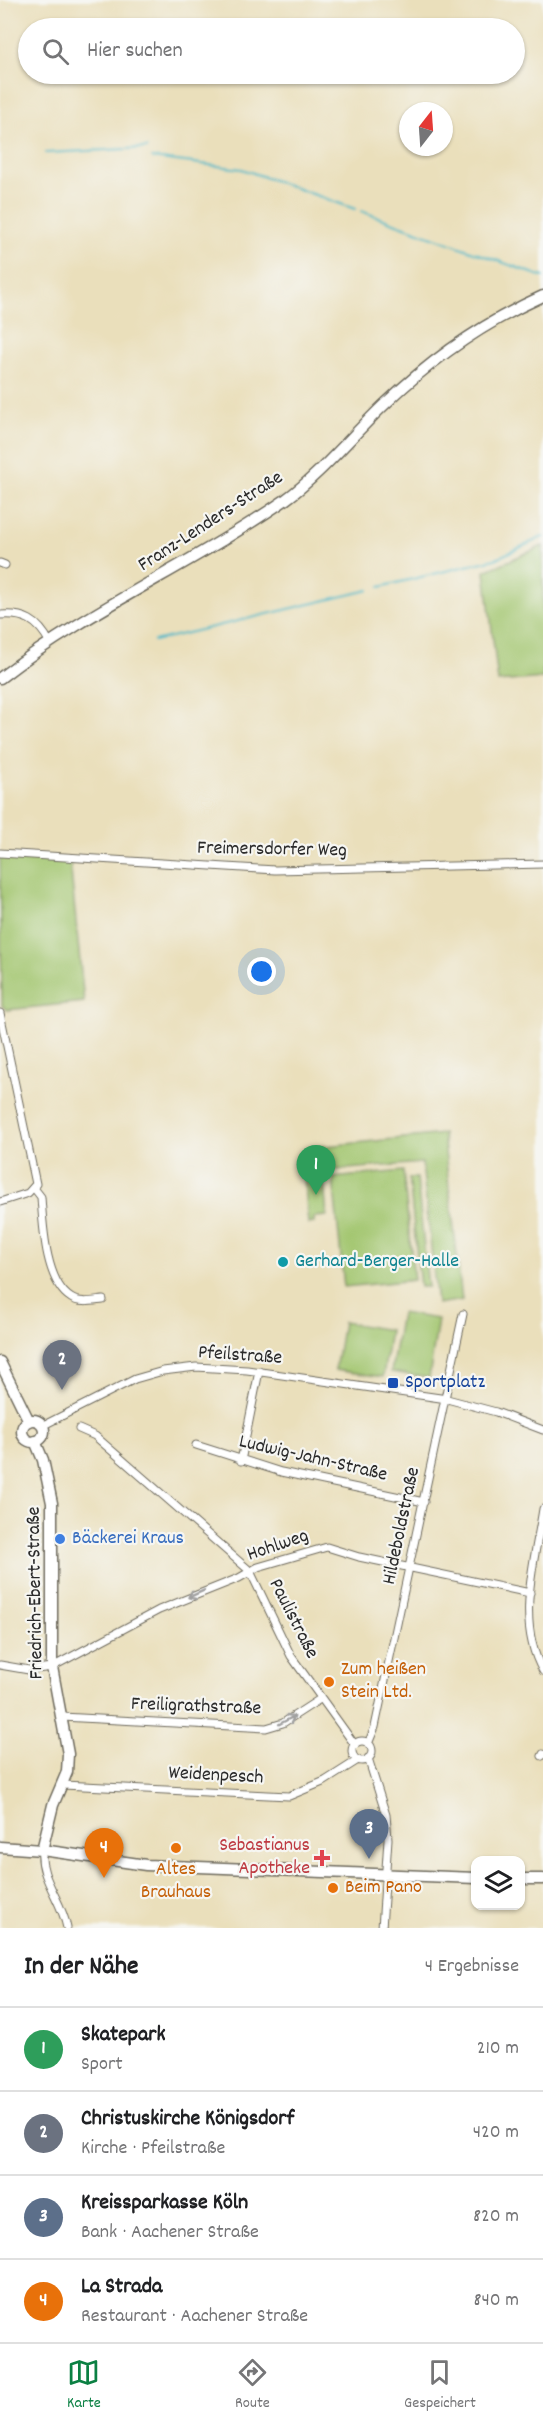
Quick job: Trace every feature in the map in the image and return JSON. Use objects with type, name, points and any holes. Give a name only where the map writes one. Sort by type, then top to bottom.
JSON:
[{"type":"street","name":"Franz-Lenders-Straße","points":[[0,678],[50,643],[286,499],[388,400],[453,346],[511,311],[543,296]]},
{"type":"street","points":[[0,615],[23,615],[40,628],[50,643]]},
{"type":"street","name":"Freimersdorfer Weg","points":[[0,853],[274,870],[543,864]]},
{"type":"street","points":[[0,1013],[15,1094],[36,1179],[34,1188],[28,1193],[0,1202]]},
{"type":"street","points":[[34,1188],[41,1197],[49,1263],[62,1288],[71,1298],[85,1302],[103,1300]]},
{"type":"street","name":"Hildeboldstraße","points":[[368,1744],[375,1727],[447,1399],[463,1314]]},
{"type":"street","points":[[0,1362],[3,1377],[29,1421]]},
{"type":"street","name":"Pfeilstraße","points":[[42,1426],[127,1383],[157,1373],[196,1367],[259,1371],[447,1399],[496,1412],[543,1430]]},
{"type":"street","points":[[241,1461],[259,1371]]},
{"type":"street","points":[[35,1420],[42,1426],[43,1435],[35,1441],[28,1441],[23,1436],[24,1426],[29,1421],[35,1420]]},
{"type":"street","name":"Paulistraße","points":[[80,1429],[95,1436],[250,1571],[291,1656],[320,1699],[355,1744],[352,1753],[358,1760]]},
{"type":"street","name":"Friedrich-Ebert-Straße","points":[[35,1441],[44,1460],[52,1503],[52,1667],[68,1754],[63,1785],[53,1805],[42,1850]]},
{"type":"street","name":"Ludwig-Jahn-Straße","points":[[196,1445],[291,1475],[424,1502]]},
{"type":"street","points":[[543,1509],[530,1593],[529,1628],[531,1645],[543,1671]]},
{"type":"street","name":"Hohlweg","points":[[52,1667],[159,1610],[250,1571],[327,1547],[530,1593]]},
{"type":"street","points":[[0,1665],[28,1670],[52,1667]]},
{"type":"street","name":"Freiligrathstraße","points":[[62,1718],[266,1728],[283,1723],[320,1699]]},
{"type":"street","points":[[355,1744],[360,1741],[368,1744],[372,1749],[368,1758],[386,1815],[388,1839],[382,1928]]},
{"type":"street","points":[[358,1760],[368,1758]]},
{"type":"street","name":"Weidenpesch","points":[[63,1785],[289,1796],[325,1781],[358,1760]]},
{"type":"street","points":[[0,1847],[42,1850],[146,1864],[471,1878]]},
{"type":"street","points":[[42,1850],[42,1869],[57,1899],[67,1928]]},
{"type":"street","points":[[525,1879],[543,1879]]},
{"type":"green space","points":[[543,546],[543,678],[498,682],[485,571]]},
{"type":"green space","points":[[0,856],[70,861],[84,1002],[7,1010],[2,1006]]},
{"type":"green space","points":[[443,1134],[462,1300],[437,1304],[422,1163],[310,1172],[307,1148]]},
{"type":"green space","points":[[403,1171],[414,1280],[344,1287],[333,1178]]},
{"type":"green space","points":[[323,1172],[327,1216],[314,1217],[314,1223],[308,1224],[304,1174]]},
{"type":"green space","points":[[409,1178],[417,1178],[428,1287],[420,1287]]},
{"type":"green space","points":[[401,1313],[438,1319],[429,1378],[391,1372]]},
{"type":"green space","points":[[343,1322],[390,1330],[383,1377],[335,1370]]},
{"type":"waterway","points":[[46,153],[147,148]]},
{"type":"waterway","points":[[152,158],[242,169],[355,209]]},
{"type":"waterway","points":[[361,211],[543,277]]},
{"type":"waterway","points":[[380,587],[495,559],[543,537]]},
{"type":"waterway","points":[[154,641],[369,590]]},
{"type":"place","name":"Skatepark","points":[[316,1195]]},
{"type":"place","name":"Gerhard-Berger-Halle","points":[[283,1262]]},
{"type":"place","name":"Sportplatz","points":[[393,1383]]},
{"type":"place","name":"Christuskirche Königsdorf","points":[[62,1390]]},
{"type":"place","name":"Bäckerei Kraus","points":[[60,1539]]},
{"type":"place","name":"Zum heißen Stein Ltd.","points":[[329,1682]]},
{"type":"place","name":"Altes Brauhaus","points":[[176,1848]]},
{"type":"place","name":"Sebastianus Apotheke","points":[[322,1858]]},
{"type":"place","name":"Kreissparkasse Köln","points":[[369,1859]]},
{"type":"place","name":"La Strada","points":[[104,1878]]},
{"type":"place","name":"Beim Pano","points":[[333,1888]]}]
